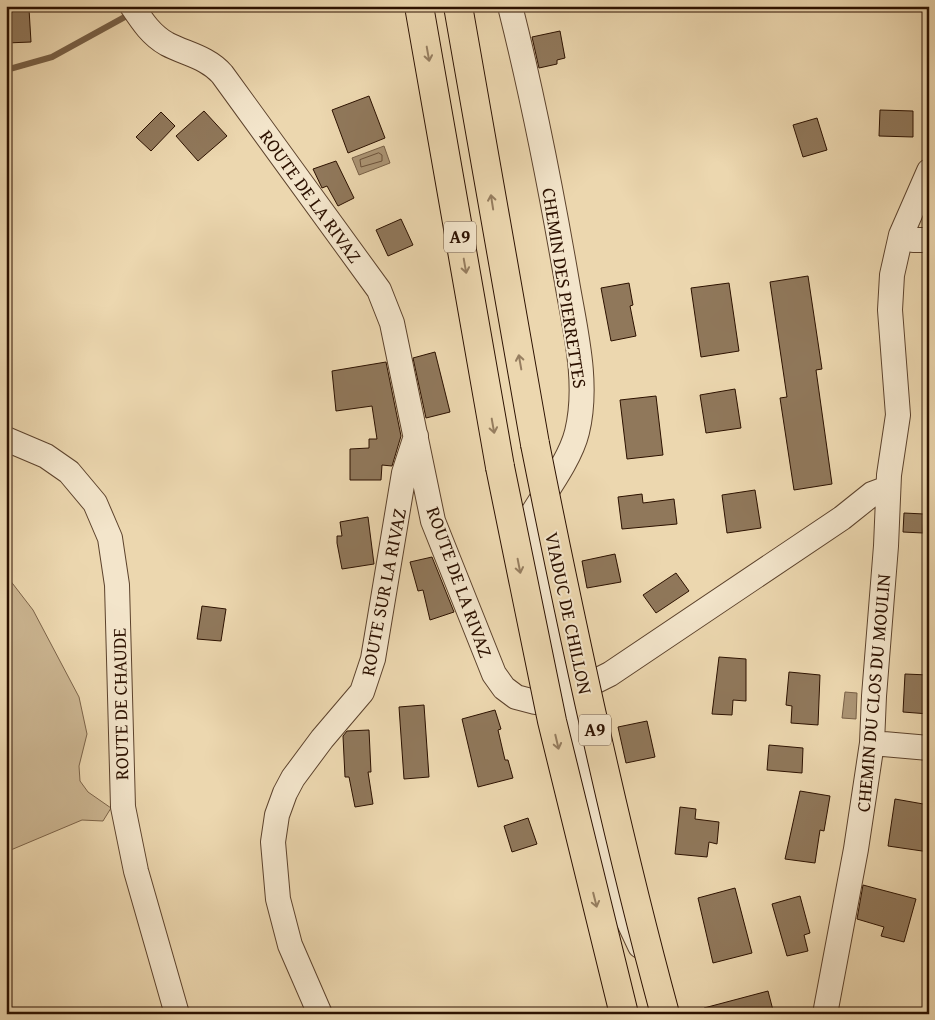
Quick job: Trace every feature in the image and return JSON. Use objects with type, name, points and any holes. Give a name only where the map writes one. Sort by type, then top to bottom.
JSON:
[{"type":"highway","name":"VIADUC DE CHILLON","points":[[419,6],[500,467],[552,721],[624,1014]]},
{"type":"highway","name":"VIADUC DE CHILLON","points":[[458,6],[535,444],[590,712],[665,1014]]},
{"type":"street","name":"CHEMIN DES PIERRETTES","points":[[510,6],[538,123],[556,214],[582,380],[580,416],[575,440],[528,521],[618,899],[632,932],[676,1014]]},
{"type":"street","name":"ROUTE DE LA RIVAZ","points":[[137,14],[150,32],[166,43],[201,58],[216,67],[334,230],[366,269],[378,290],[389,314],[433,520],[476,632],[500,684],[510,694],[527,701],[552,700],[568,695],[630,663],[842,518],[872,494],[888,488]]},
{"type":"street","name":"CHEMIN DU CLOS DU MOULIN","points":[[826,1014],[856,849],[872,743],[886,546],[888,488],[898,415],[890,292],[893,265],[902,235],[929,171]]},
{"type":"street","points":[[902,235],[913,240],[929,240]]},
{"type":"street","name":"ROUTE SUR LA RIVAZ","points":[[320,1014],[290,944],[278,899],[273,842],[277,815],[285,792],[293,778],[322,739],[362,692],[373,659],[404,474],[416,434]]},
{"type":"street","name":"ROUTE DE CHAUDE","points":[[6,439],[46,456],[69,472],[95,503],[110,538],[118,585],[123,807],[136,872],[178,1014]]},
{"type":"street","points":[[872,743],[929,748]]},
{"type":"shaded area","points":[[6,575],[33,610],[79,697],[87,734],[79,766],[80,781],[88,792],[111,808],[103,821],[82,820],[6,852]]},
{"type":"water","points":[[384,146],[390,163],[359,175],[352,158]]},
{"type":"water","points":[[845,692],[857,693],[856,719],[842,718]]},
{"type":"building","points":[[29,9],[31,42],[6,43],[6,10]]},
{"type":"building","points":[[560,31],[565,58],[557,60],[557,64],[539,68],[532,37]]},
{"type":"building","points":[[369,96],[385,138],[348,153],[332,110]]},
{"type":"building","points":[[880,110],[913,111],[913,137],[879,136]]},
{"type":"building","points":[[204,111],[227,136],[198,161],[176,136]]},
{"type":"building","points":[[161,112],[175,126],[151,151],[136,137]]},
{"type":"building","points":[[817,118],[827,150],[803,157],[793,125]]},
{"type":"building","points":[[336,161],[354,198],[338,206],[327,186],[322,188],[313,169]]},
{"type":"building","points":[[401,219],[413,245],[388,256],[376,230]]},
{"type":"building","points":[[808,276],[822,369],[816,370],[832,484],[794,490],[780,398],[787,397],[770,282]]},
{"type":"building","points":[[629,283],[633,305],[630,306],[636,336],[611,341],[601,288]]},
{"type":"building","points":[[729,283],[739,351],[701,357],[691,288]]},
{"type":"building","points":[[435,352],[450,412],[426,418],[413,358]]},
{"type":"building","points":[[386,362],[401,436],[392,466],[382,465],[381,480],[350,480],[350,449],[369,448],[369,439],[377,439],[372,406],[336,411],[332,371]]},
{"type":"building","points":[[735,389],[741,428],[706,433],[700,395]]},
{"type":"building","points":[[656,396],[663,455],[627,459],[620,400]]},
{"type":"building","points":[[755,490],[761,528],[727,533],[722,495]]},
{"type":"building","points":[[642,494],[643,503],[674,499],[677,524],[622,529],[618,497]]},
{"type":"building","points":[[904,513],[924,514],[923,533],[903,532]]},
{"type":"building","points":[[368,517],[374,564],[342,569],[337,543],[337,536],[342,536],[340,522]]},
{"type":"building","points":[[615,554],[621,582],[587,588],[582,561]]},
{"type":"building","points":[[432,557],[454,612],[430,620],[423,590],[418,591],[410,562]]},
{"type":"building","points":[[676,573],[689,591],[656,613],[643,595]]},
{"type":"building","points":[[202,606],[226,609],[221,641],[197,639]]},
{"type":"building","points":[[719,657],[746,659],[746,701],[733,700],[732,715],[712,714]]},
{"type":"building","points":[[789,672],[820,675],[818,725],[791,723],[792,706],[786,705]]},
{"type":"building","points":[[905,674],[929,675],[929,714],[903,712]]},
{"type":"building","points":[[424,705],[429,777],[404,779],[399,707]]},
{"type":"building","points":[[495,710],[501,729],[498,730],[505,760],[508,760],[513,778],[478,787],[462,719]]},
{"type":"building","points":[[647,721],[655,757],[626,763],[618,727]]},
{"type":"building","points":[[369,730],[371,772],[368,772],[373,804],[355,807],[349,777],[345,777],[343,736],[347,731]]},
{"type":"building","points":[[769,745],[803,748],[802,773],[767,770]]},
{"type":"building","points":[[800,791],[830,796],[824,831],[820,830],[815,863],[785,859]]},
{"type":"building","points":[[895,799],[929,805],[929,852],[888,846]]},
{"type":"building","points":[[680,807],[696,809],[695,819],[719,822],[717,844],[709,842],[707,857],[675,854]]},
{"type":"building","points":[[528,818],[537,844],[512,852],[504,826]]},
{"type":"building","points":[[863,885],[916,899],[904,942],[881,936],[884,927],[857,919]]},
{"type":"building","points":[[735,888],[752,953],[713,963],[698,898]]},
{"type":"building","points":[[800,896],[810,933],[804,935],[808,951],[787,956],[772,904]]},
{"type":"building","points":[[768,991],[774,1014],[705,1014],[704,1008]]},
{"type":"waterway","points":[[6,70],[52,57],[132,13]]}]
